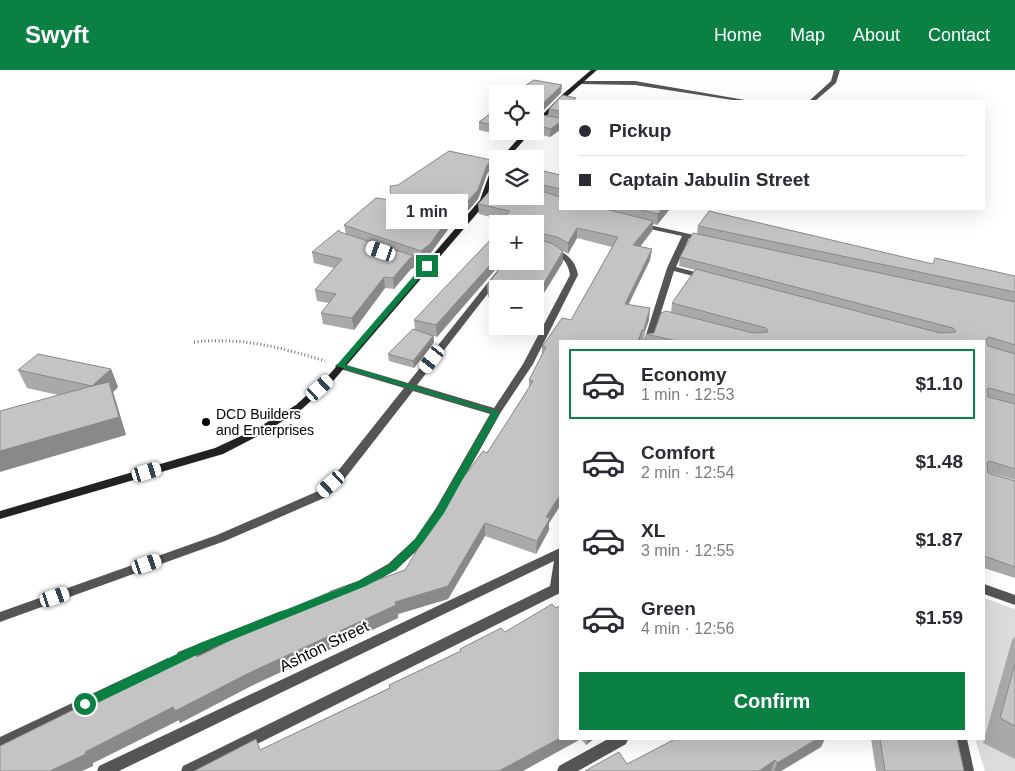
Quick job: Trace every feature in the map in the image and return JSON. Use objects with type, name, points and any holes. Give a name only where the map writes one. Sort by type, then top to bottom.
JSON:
[{"type":"street","points":[[561,100],[594,70]]},
{"type":"street","points":[[813,100],[834,82],[838,70]]},
{"type":"street","points":[[579,82],[635,83],[742,100]]},
{"type":"street","points":[[544,116],[559,101]]},
{"type":"street","points":[[544,120],[550,121]]},
{"type":"street","points":[[511,150],[521,140]]},
{"type":"street","points":[[0,515],[219,451],[258,432],[299,407],[331,378],[489,192]]},
{"type":"street","points":[[628,221],[715,242]]},
{"type":"street","points":[[648,340],[661,315],[671,268],[686,236]]},
{"type":"street","points":[[318,601],[362,584],[392,567],[419,542],[440,511],[496,412],[528,364],[574,275],[573,264],[568,257],[544,248]]},
{"type":"street","points":[[390,254],[427,266]]},
{"type":"street","points":[[671,268],[709,278]]},
{"type":"street","points":[[0,617],[220,538],[320,495],[342,474],[502,270]]},
{"type":"street","points":[[340,366],[496,412]]},
{"type":"street","name":"Ashton Street","points":[[104,771],[559,553]]},
{"type":"street","points":[[188,771],[558,588],[559,574]]},
{"type":"street","points":[[985,588],[1015,600]]},
{"type":"street","points":[[0,744],[203,647],[292,612]]},
{"type":"street","points":[[564,771],[620,740]]},
{"type":"street","points":[[960,740],[967,771]]},
{"type":"path","points":[[194,342],[211,340],[263,343],[340,366]]},
{"type":"shaded area","points":[[985,598],[1015,609],[1015,771],[985,771],[975,740],[985,740]]},
{"type":"building","points":[[534,80],[562,85],[544,102],[544,85],[526,85]]},
{"type":"building","points":[[562,95],[576,98],[573,100],[559,100],[559,111],[549,109]]},
{"type":"building","points":[[489,115],[489,124],[479,122]]},
{"type":"building","points":[[544,115],[559,118],[559,123],[551,129],[544,127]]},
{"type":"building","points":[[449,151],[489,160],[478,190],[467,202],[464,201],[454,211],[430,244],[421,251],[344,225],[376,198],[391,200],[390,186],[398,185]]},
{"type":"building","points":[[544,171],[559,175],[559,189],[544,185]]},
{"type":"building","points":[[489,190],[489,205],[544,205],[544,192],[559,197],[559,210],[609,210],[653,221],[633,245],[652,249],[625,304],[650,308],[645,331],[642,330],[638,340],[559,340],[559,497],[546,517],[550,518],[537,541],[485,523],[448,586],[395,602],[396,605],[249,673],[175,711],[173,707],[85,752],[86,754],[50,771],[0,771],[0,746],[71,711],[159,673],[158,669],[194,651],[197,657],[304,603],[344,586],[347,591],[405,570],[452,493],[483,451],[487,453],[509,419],[533,381],[529,380],[546,347],[542,347],[562,318],[571,320],[618,237],[577,228],[568,243],[557,237],[544,234],[544,215],[506,215],[510,211],[478,204]]},
{"type":"building","points":[[642,210],[661,210],[658,214]]},
{"type":"building","points":[[709,211],[933,264],[935,258],[1015,276],[1015,292],[698,226]]},
{"type":"building","points":[[339,230],[340,232],[414,256],[410,258],[393,278],[384,277],[352,318],[321,313],[336,294],[315,290],[342,259],[312,252]]},
{"type":"building","points":[[693,233],[1015,302],[1015,345],[989,337],[986,339],[988,346],[1015,354],[1015,395],[987,389],[988,397],[1015,404],[1015,469],[989,461],[987,463],[988,473],[1015,481],[1015,567],[985,556],[985,340],[673,340],[646,334],[654,333],[661,313],[666,311],[753,333],[768,332],[766,328],[672,303],[696,269],[940,333],[956,332],[953,328],[680,257]]},
{"type":"building","points":[[489,241],[489,266],[436,325],[414,320]]},
{"type":"building","points":[[544,241],[553,244],[563,251],[544,283],[544,280],[491,280],[499,270],[544,270]]},
{"type":"building","points":[[413,329],[433,336],[413,361],[388,354]]},
{"type":"building","points":[[38,354],[111,369],[92,386],[18,370]]},
{"type":"building","points":[[109,382],[119,417],[0,451],[0,411]]},
{"type":"building","points":[[552,604],[556,608],[559,606],[559,739],[499,771],[194,771],[256,739],[260,750],[390,688],[389,685],[461,651],[460,649],[501,628],[505,632]]},
{"type":"building","points":[[1015,664],[1015,726],[1000,718]]},
{"type":"building","points":[[673,740],[815,740],[777,763],[775,760],[759,771],[585,771],[619,752],[627,764]]},
{"type":"building","points":[[880,740],[957,740],[964,771],[885,771]]},
{"type":"place","name":"DCD Builders and Enterprises","points":[[206,422]]},
{"type":"route","points":[[85,704],[203,647],[362,584],[392,567],[419,542],[440,511],[496,412],[340,366],[427,266]]}]
